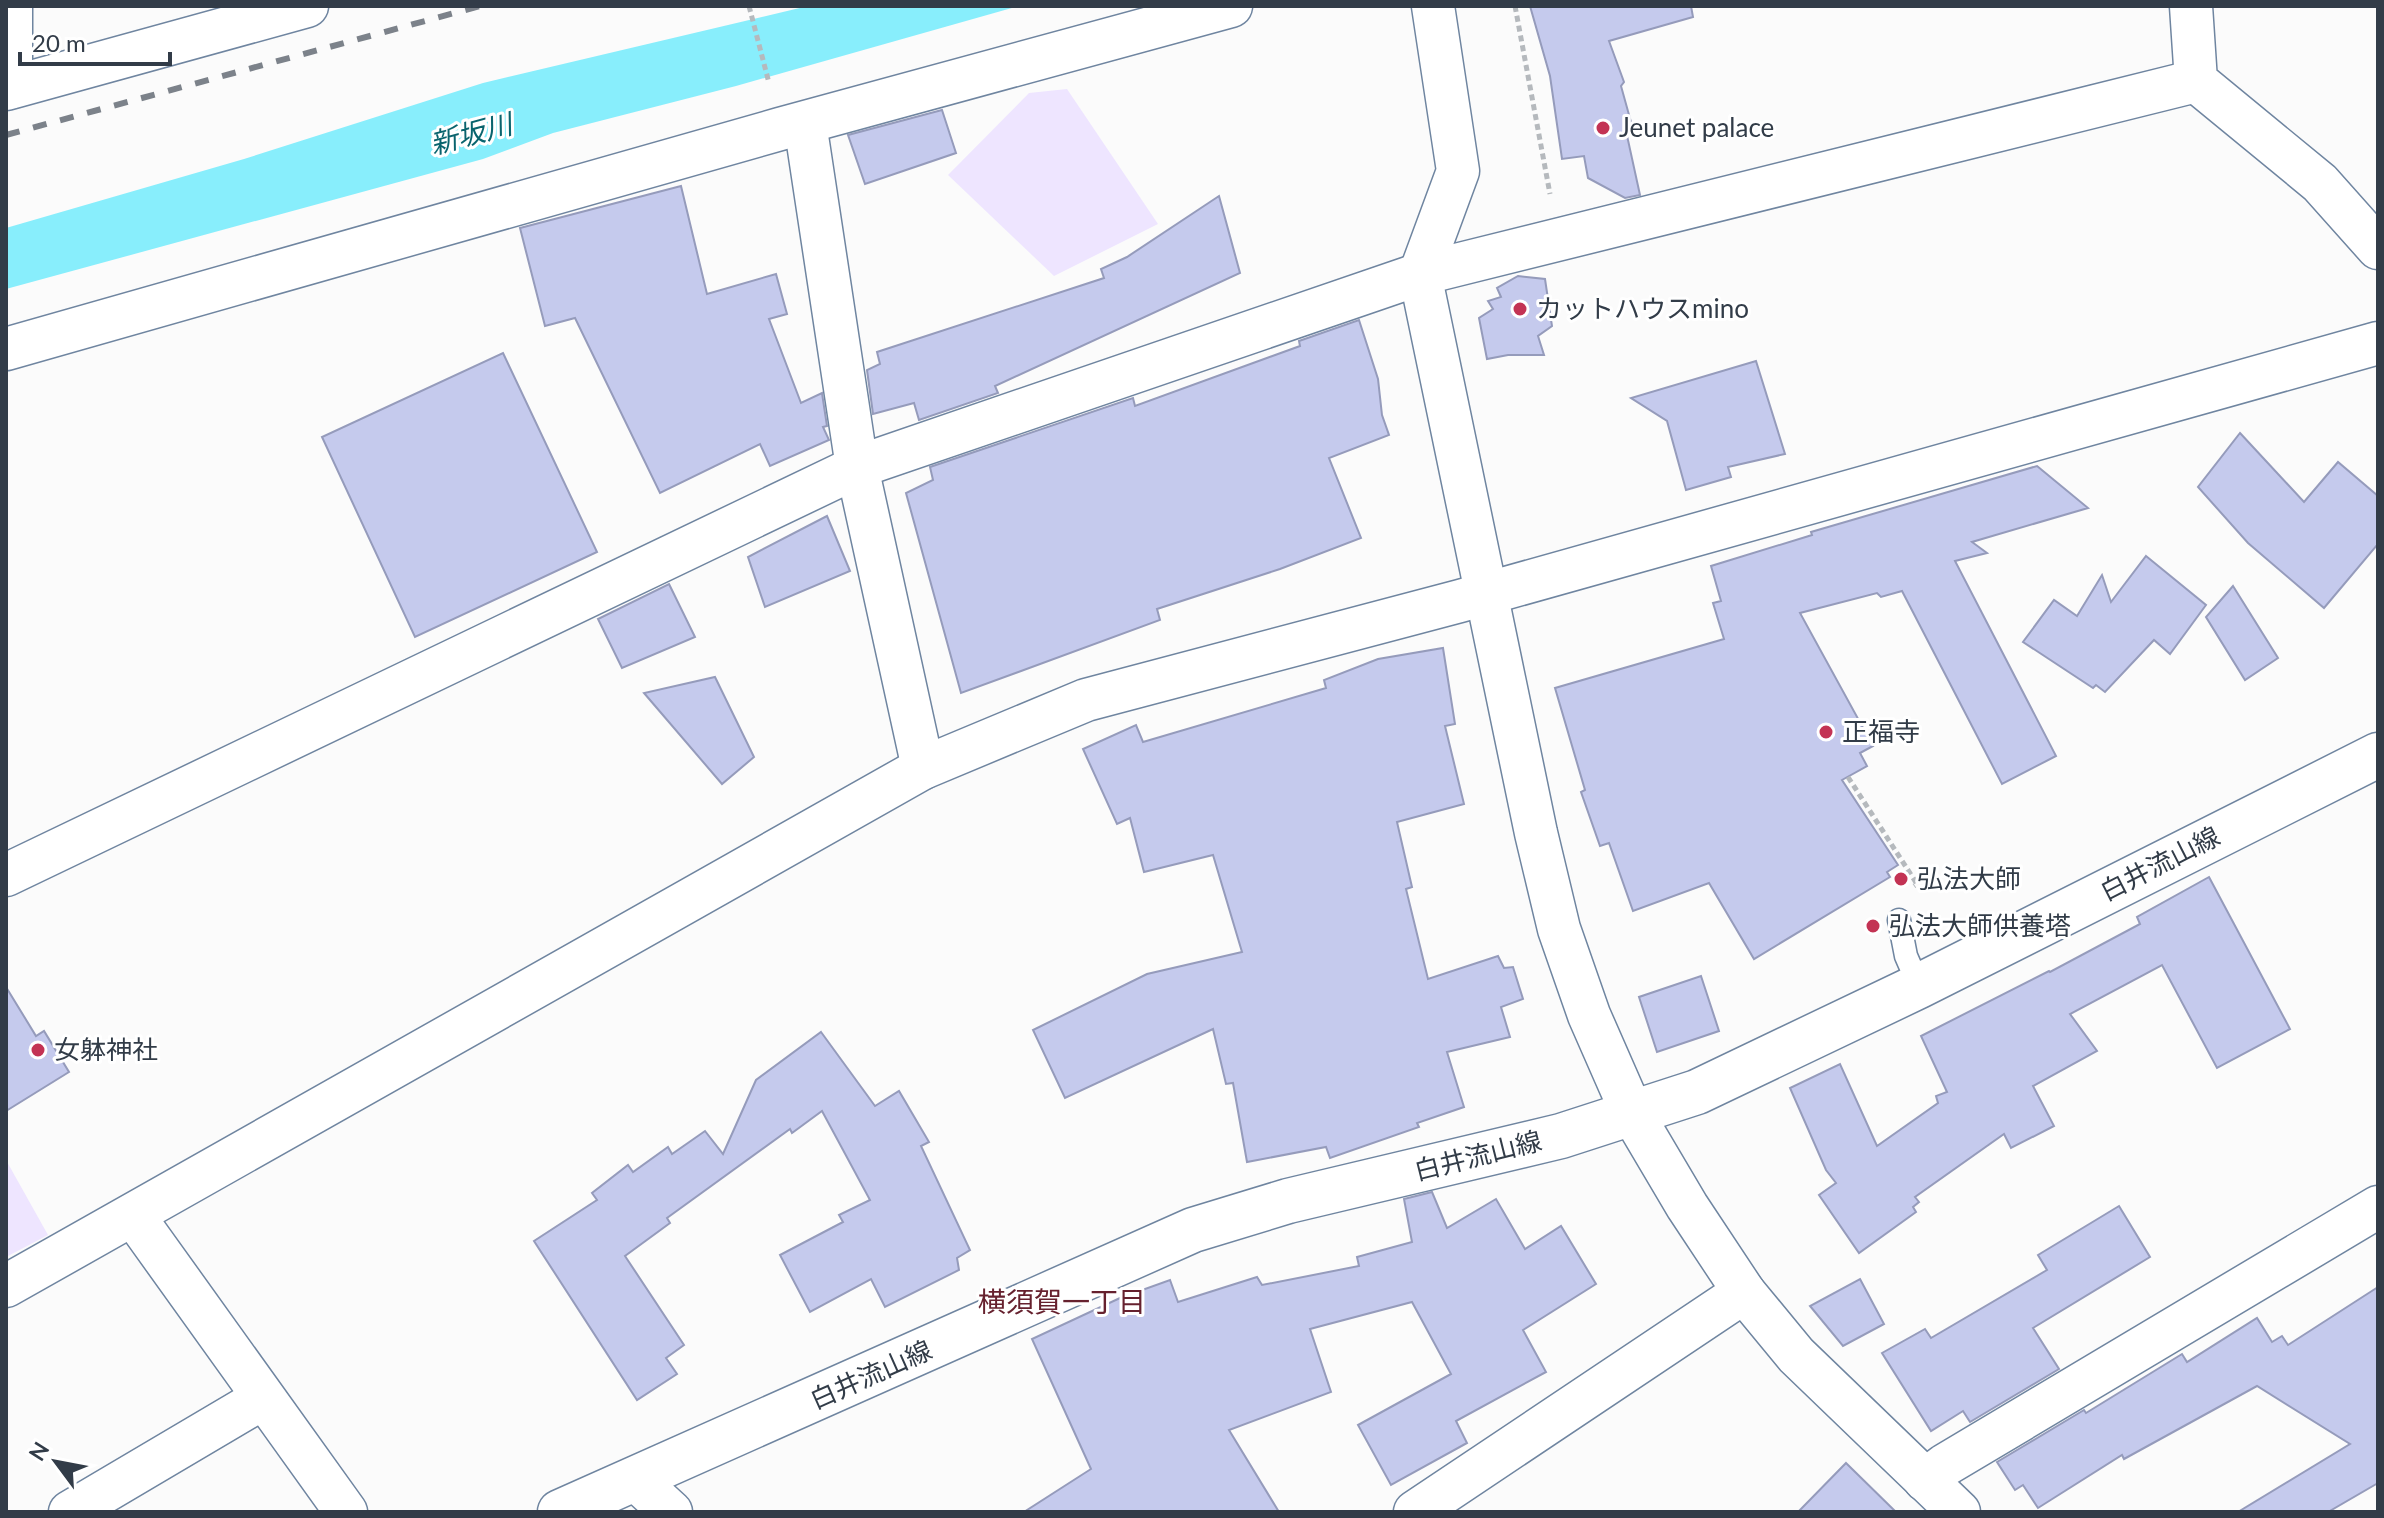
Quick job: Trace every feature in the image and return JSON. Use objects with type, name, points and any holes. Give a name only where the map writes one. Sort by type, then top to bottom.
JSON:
[{"type":"main road","name":"白井流山線","points":[[560,1512],[1193,1230],[1288,1201],[1561,1136],[1697,1092],[1919,986],[2378,755]]},
{"type":"street","points":[[11,6],[9,88],[307,6]]},
{"type":"street","points":[[6,349],[1231,6]]},
{"type":"street","points":[[1433,6],[1458,171],[1420,274],[1533,818],[1559,929],[1589,1015],[1632,1113],[1687,1206],[1744,1292],[1796,1355],[1959,1512]]},
{"type":"street","points":[[2191,6],[2196,81],[2320,183],[2378,248]]},
{"type":"street","points":[[8,865],[857,467],[1420,274],[2196,81]]},
{"type":"street","points":[[805,123],[857,467],[923,768]]},
{"type":"street","points":[[6,1286],[923,768],[1086,700],[1488,593],[2378,343]]},
{"type":"street","points":[[1925,1480],[1945,1465],[2378,1207]]},
{"type":"street","points":[[133,1215],[346,1512]]},
{"type":"street","points":[[1415,1512],[1744,1292]]},
{"type":"street","points":[[70,1512],[263,1398]]},
{"type":"street","points":[[635,1479],[671,1512]]},
{"type":"lane","points":[[1899,920],[1906,956],[1919,986]]},
{"type":"path","points":[[749,6],[772,96]]},
{"type":"path","points":[[1515,6],[1550,196]]},
{"type":"path","points":[[1848,777],[1917,884]]},
{"type":"shaded area","points":[[1067,89],[1158,224],[1054,276],[948,175],[1029,93]]},
{"type":"shaded area","points":[[6,1160],[48,1235],[6,1257]]},
{"type":"water","name":"新坂川","points":[[808,6],[1019,6],[736,86],[553,133],[483,159],[6,289],[6,228],[244,159],[483,83]]},
{"type":"building","points":[[1530,6],[1691,6],[1693,17],[1609,41],[1624,82],[1621,86],[1631,122],[1626,131],[1640,195],[1625,198],[1588,178],[1584,156],[1562,159],[1550,76]]},
{"type":"building","points":[[942,110],[956,153],[865,184],[848,135]]},
{"type":"building","points":[[681,186],[707,294],[776,274],[787,314],[769,319],[801,403],[822,393],[827,426],[823,427],[829,440],[770,466],[760,444],[660,493],[575,318],[545,326],[520,228]]},
{"type":"building","points":[[1219,196],[1240,273],[995,386],[998,393],[919,420],[914,403],[873,414],[867,370],[880,364],[877,352],[1104,278],[1101,269],[1127,257]]},
{"type":"building","points":[[1518,276],[1545,279],[1552,326],[1538,336],[1544,355],[1508,355],[1487,359],[1479,318],[1493,309],[1488,301],[1501,297],[1497,288]]},
{"type":"building","points":[[1359,320],[1378,379],[1382,415],[1389,435],[1329,458],[1361,538],[1280,569],[1157,609],[1160,620],[961,693],[906,493],[933,480],[930,467],[1133,398],[1135,406],[1300,346],[1299,341]]},
{"type":"building","points":[[503,353],[597,552],[415,637],[322,437]]},
{"type":"building","points":[[1756,361],[1785,454],[1728,467],[1731,477],[1686,490],[1667,421],[1631,398]]},
{"type":"building","points":[[2240,433],[2304,502],[2338,462],[2378,496],[2378,544],[2324,608],[2248,543],[2198,487]]},
{"type":"building","points":[[2037,466],[2088,508],[1972,542],[1987,553],[1955,561],[2056,756],[2002,784],[1902,591],[1881,597],[1877,593],[1800,613],[1873,746],[1860,753],[1867,766],[1842,780],[1898,865],[1887,872],[1890,877],[1754,959],[1709,883],[1633,911],[1609,843],[1600,846],[1581,792],[1585,790],[1555,688],[1724,639],[1713,603],[1721,601],[1711,566],[1812,535],[1811,532]]},
{"type":"building","points":[[827,516],[850,571],[765,607],[748,557]]},
{"type":"building","points":[[2146,556],[2206,605],[2170,654],[2154,640],[2105,692],[2096,685],[2093,688],[2023,642],[2054,600],[2077,616],[2102,575],[2111,602]]},
{"type":"building","points":[[669,584],[695,637],[622,668],[598,619]]},
{"type":"building","points":[[2233,586],[2278,658],[2245,680],[2206,617]]},
{"type":"building","points":[[1443,648],[1455,724],[1445,726],[1464,804],[1397,822],[1412,887],[1406,889],[1428,979],[1498,956],[1504,968],[1513,967],[1523,999],[1501,1007],[1510,1037],[1447,1052],[1464,1107],[1417,1123],[1419,1127],[1330,1158],[1326,1147],[1247,1162],[1233,1083],[1226,1084],[1213,1029],[1065,1098],[1033,1030],[1147,974],[1242,952],[1213,855],[1144,872],[1130,818],[1117,824],[1083,749],[1136,725],[1143,742],[1326,688],[1324,680],[1378,659]]},
{"type":"building","points":[[715,677],[754,757],[722,784],[644,693]]},
{"type":"building","points":[[2209,877],[2290,1029],[2217,1068],[2162,965],[2070,1014],[2097,1051],[2033,1086],[2054,1126],[2011,1148],[2004,1134],[1915,1197],[1919,1202],[1913,1207],[1916,1212],[1859,1253],[1819,1195],[1836,1183],[1826,1170],[1790,1088],[1840,1064],[1877,1146],[1938,1103],[1936,1096],[1947,1092],[1921,1036],[2140,924],[2137,917]]},
{"type":"building","points":[[1701,976],[1719,1031],[1657,1052],[1639,997]]},
{"type":"building","name":"女躰神社","points":[[6,987],[36,1036],[44,1031],[69,1072],[6,1111]]},
{"type":"building","points":[[821,1032],[875,1106],[899,1091],[929,1142],[921,1146],[970,1250],[957,1258],[959,1270],[885,1307],[871,1279],[810,1312],[780,1255],[843,1222],[839,1215],[870,1200],[822,1111],[792,1133],[790,1129],[667,1218],[670,1223],[625,1256],[684,1345],[666,1358],[677,1374],[637,1400],[534,1241],[597,1200],[592,1193],[628,1165],[633,1172],[668,1147],[672,1154],[705,1131],[723,1154],[756,1080]]},
{"type":"building","points":[[1432,1192],[1447,1228],[1496,1199],[1525,1249],[1561,1226],[1596,1284],[1523,1330],[1546,1372],[1456,1421],[1467,1443],[1391,1485],[1358,1425],[1451,1374],[1412,1302],[1310,1329],[1331,1392],[1229,1430],[1279,1512],[1024,1512],[1091,1469],[1032,1339],[1120,1298],[1170,1280],[1178,1302],[1257,1277],[1262,1285],[1359,1266],[1357,1257],[1412,1242],[1404,1199]]},
{"type":"building","points":[[2119,1206],[2150,1257],[2033,1328],[2059,1369],[1970,1422],[1963,1411],[1931,1431],[1882,1353],[1925,1329],[1931,1338],[2047,1270],[2038,1255]]},
{"type":"building","points":[[1860,1279],[1884,1324],[1843,1346],[1810,1306]]},
{"type":"building","points":[[2378,1287],[2378,1483],[2328,1512],[2238,1512],[2350,1444],[2257,1386],[2124,1459],[2122,1455],[2038,1508],[2023,1485],[2015,1490],[1997,1462],[2084,1410],[2086,1413],[2182,1354],[2187,1362],[2257,1318],[2272,1342],[2282,1336],[2288,1345]]},
{"type":"building","points":[[1846,1463],[1896,1512],[1798,1512]]},
{"type":"railway","points":[[6,135],[480,6]]},
{"type":"place","name":"Jeunet palace","points":[[1603,128]]},
{"type":"place","name":"カットハウスmino","points":[[1520,309]]},
{"type":"place","name":"正福寺","points":[[1826,732]]},
{"type":"place","name":"弘法大師","points":[[1901,879]]},
{"type":"place","name":"弘法大師供養塔","points":[[1873,926]]},
{"type":"place","name":"女躰神社","points":[[38,1050]]},
{"type":"district","name":"横須賀一丁目","points":[[1062,1302]]}]
